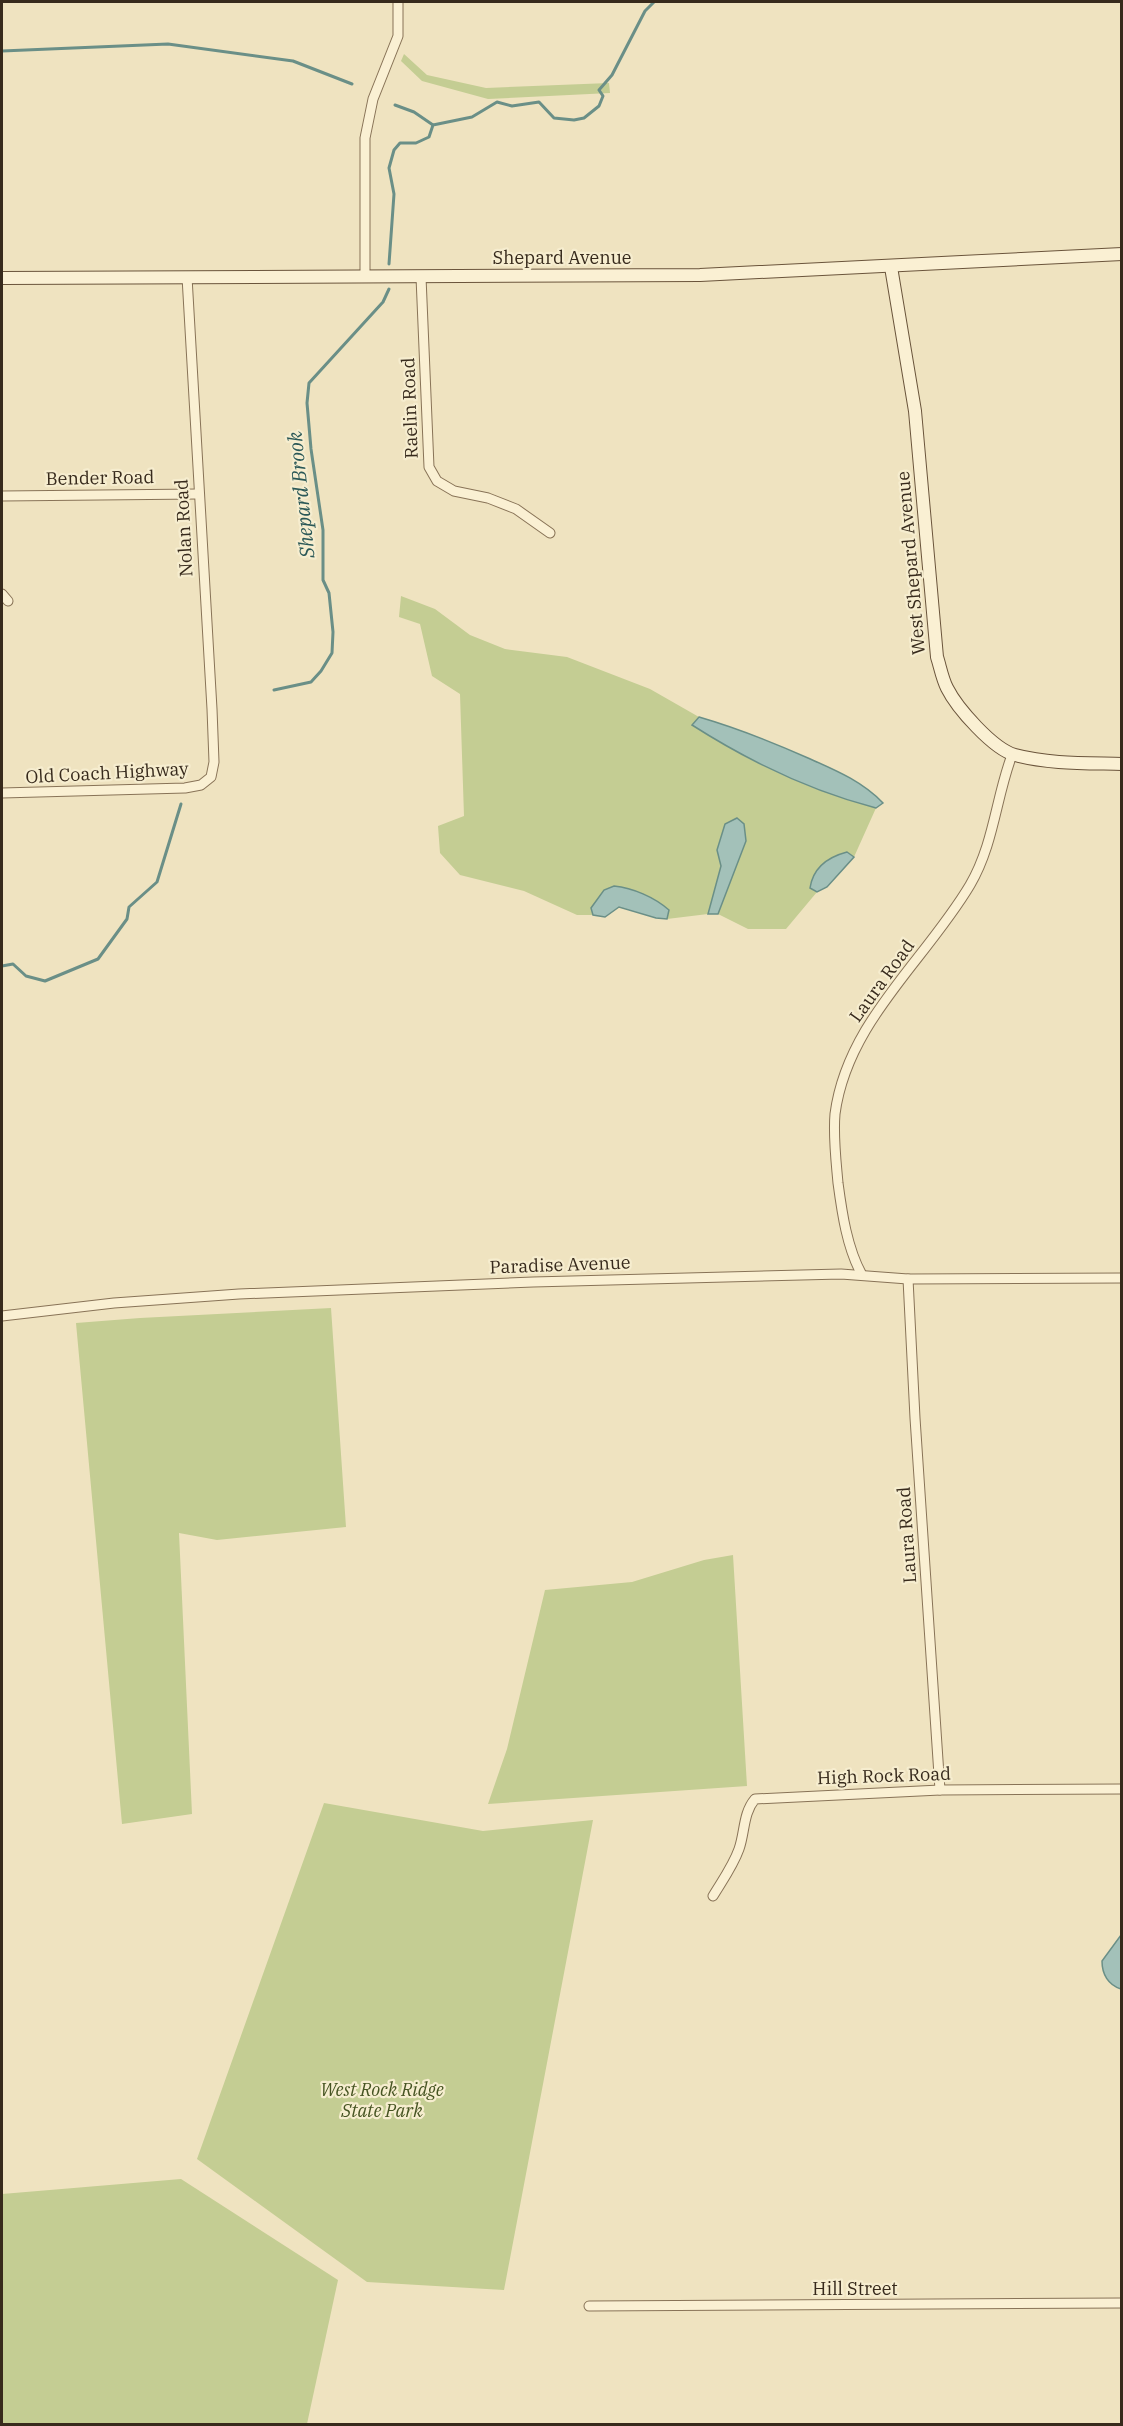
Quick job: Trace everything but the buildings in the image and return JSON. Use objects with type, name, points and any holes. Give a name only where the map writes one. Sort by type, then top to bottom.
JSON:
[{"type":"main road","name":"Shepard Avenue","points":[[2,278],[700,275],[1122,254]]},
{"type":"main road","name":"West Shepard Avenue","points":[[891,267],[915,411],[937,657],[946,687],[966,716],[986,736],[1012,755],[1055,762],[1122,764]]},
{"type":"street","points":[[365,277],[364,138],[373,99],[398,36],[398,2]]},
{"type":"street","name":"Raelin Road","points":[[421,276],[429,467],[437,482],[454,491],[488,498],[516,508],[550,533]]},
{"type":"street","name":"Nolan Road","points":[[187,277],[213,730],[214,762],[211,777]]},
{"type":"street","name":"Bender Road","points":[[2,496],[198,494]]},
{"type":"street","name":"Laura Road","points":[[862,1275],[852,1256],[839,1190],[835,1151],[835,1115],[841,1088],[862,1035],[879,1007],[928,946],[961,899],[978,869],[987,848],[1012,755]]},
{"type":"street","name":"Old Coach Highway","points":[[2,793],[185,788],[201,785],[211,777]]},
{"type":"street","name":"Paradise Avenue","points":[[2,1316],[114,1303],[293,1291],[663,1278],[862,1275],[908,1279],[1122,1278]]},
{"type":"street","name":"Laura Road","points":[[908,1279],[940,1790]]},
{"type":"street","name":"High Rock Road","points":[[713,1896],[734,1860],[743,1836],[749,1806],[755,1799],[940,1790],[1122,1789]]},
{"type":"street","name":"Hill Street","points":[[590,2306],[1122,2302]]},
{"type":"green space","points":[[404,54],[427,75],[486,88],[609,83],[610,93],[488,99],[422,81],[401,61]]},
{"type":"green space","points":[[401,596],[435,609],[470,635],[505,649],[567,657],[650,689],[699,717],[692,725],[758,763],[827,793],[876,808],[854,857],[847,852],[810,888],[817,892],[786,929],[748,929],[718,914],[746,841],[725,824],[717,850],[721,866],[708,914],[667,919],[669,910],[661,904],[591,908],[593,915],[577,915],[524,891],[460,875],[440,853],[438,826],[464,816],[460,694],[432,676],[420,624],[399,617]]},
{"type":"green space","points":[[331,1308],[346,1527],[217,1540],[179,1533],[192,1814],[122,1824],[76,1323]]},
{"type":"green space","points":[[733,1555],[747,1786],[488,1804],[507,1749],[545,1590],[632,1582],[704,1560]]},
{"type":"green space","name":"West Rock Ridge State Park","points":[[324,1803],[483,1831],[593,1820],[504,2290],[367,2282],[197,2159]]},
{"type":"green space","points":[[181,2179],[338,2280],[307,2424],[2,2424],[2,2194]]},
{"type":"water","points":[[699,717],[781,746],[828,767],[857,782],[883,803],[876,808],[828,793],[781,774],[692,725]]},
{"type":"water","points":[[737,818],[744,824],[746,841],[718,914],[708,914],[721,866],[717,850],[725,824]]},
{"type":"water","points":[[847,852],[854,857],[827,887],[817,892],[810,888],[814,875],[822,864]]},
{"type":"water","points":[[614,886],[636,891],[657,901],[669,910],[667,919],[619,907],[605,917],[593,915],[591,908],[604,890]]},
{"type":"water","points":[[1121,1935],[1121,1989],[1107,1978],[1102,1961]]},
{"type":"waterway","name":"Shepard Brook","points":[[389,264],[394,194],[389,168],[394,150],[400,143],[416,143],[429,137],[433,125],[472,117],[497,102],[512,106],[539,102],[554,118],[574,120],[584,118],[599,106],[603,96],[599,90],[612,75],[645,11],[654,2]]},
{"type":"waterway","points":[[2,51],[168,44],[293,61],[352,84]]},
{"type":"waterway","points":[[395,105],[414,112],[433,125]]},
{"type":"waterway","name":"Shepard Brook","points":[[274,690],[311,682],[332,653],[333,632],[329,593],[323,580],[323,530],[307,403],[309,383],[383,302],[389,289]]},
{"type":"waterway","name":"Shepard Brook","points":[[2,966],[13,964],[26,976],[45,981],[98,959],[127,919],[129,907],[157,882],[181,804]]}]
